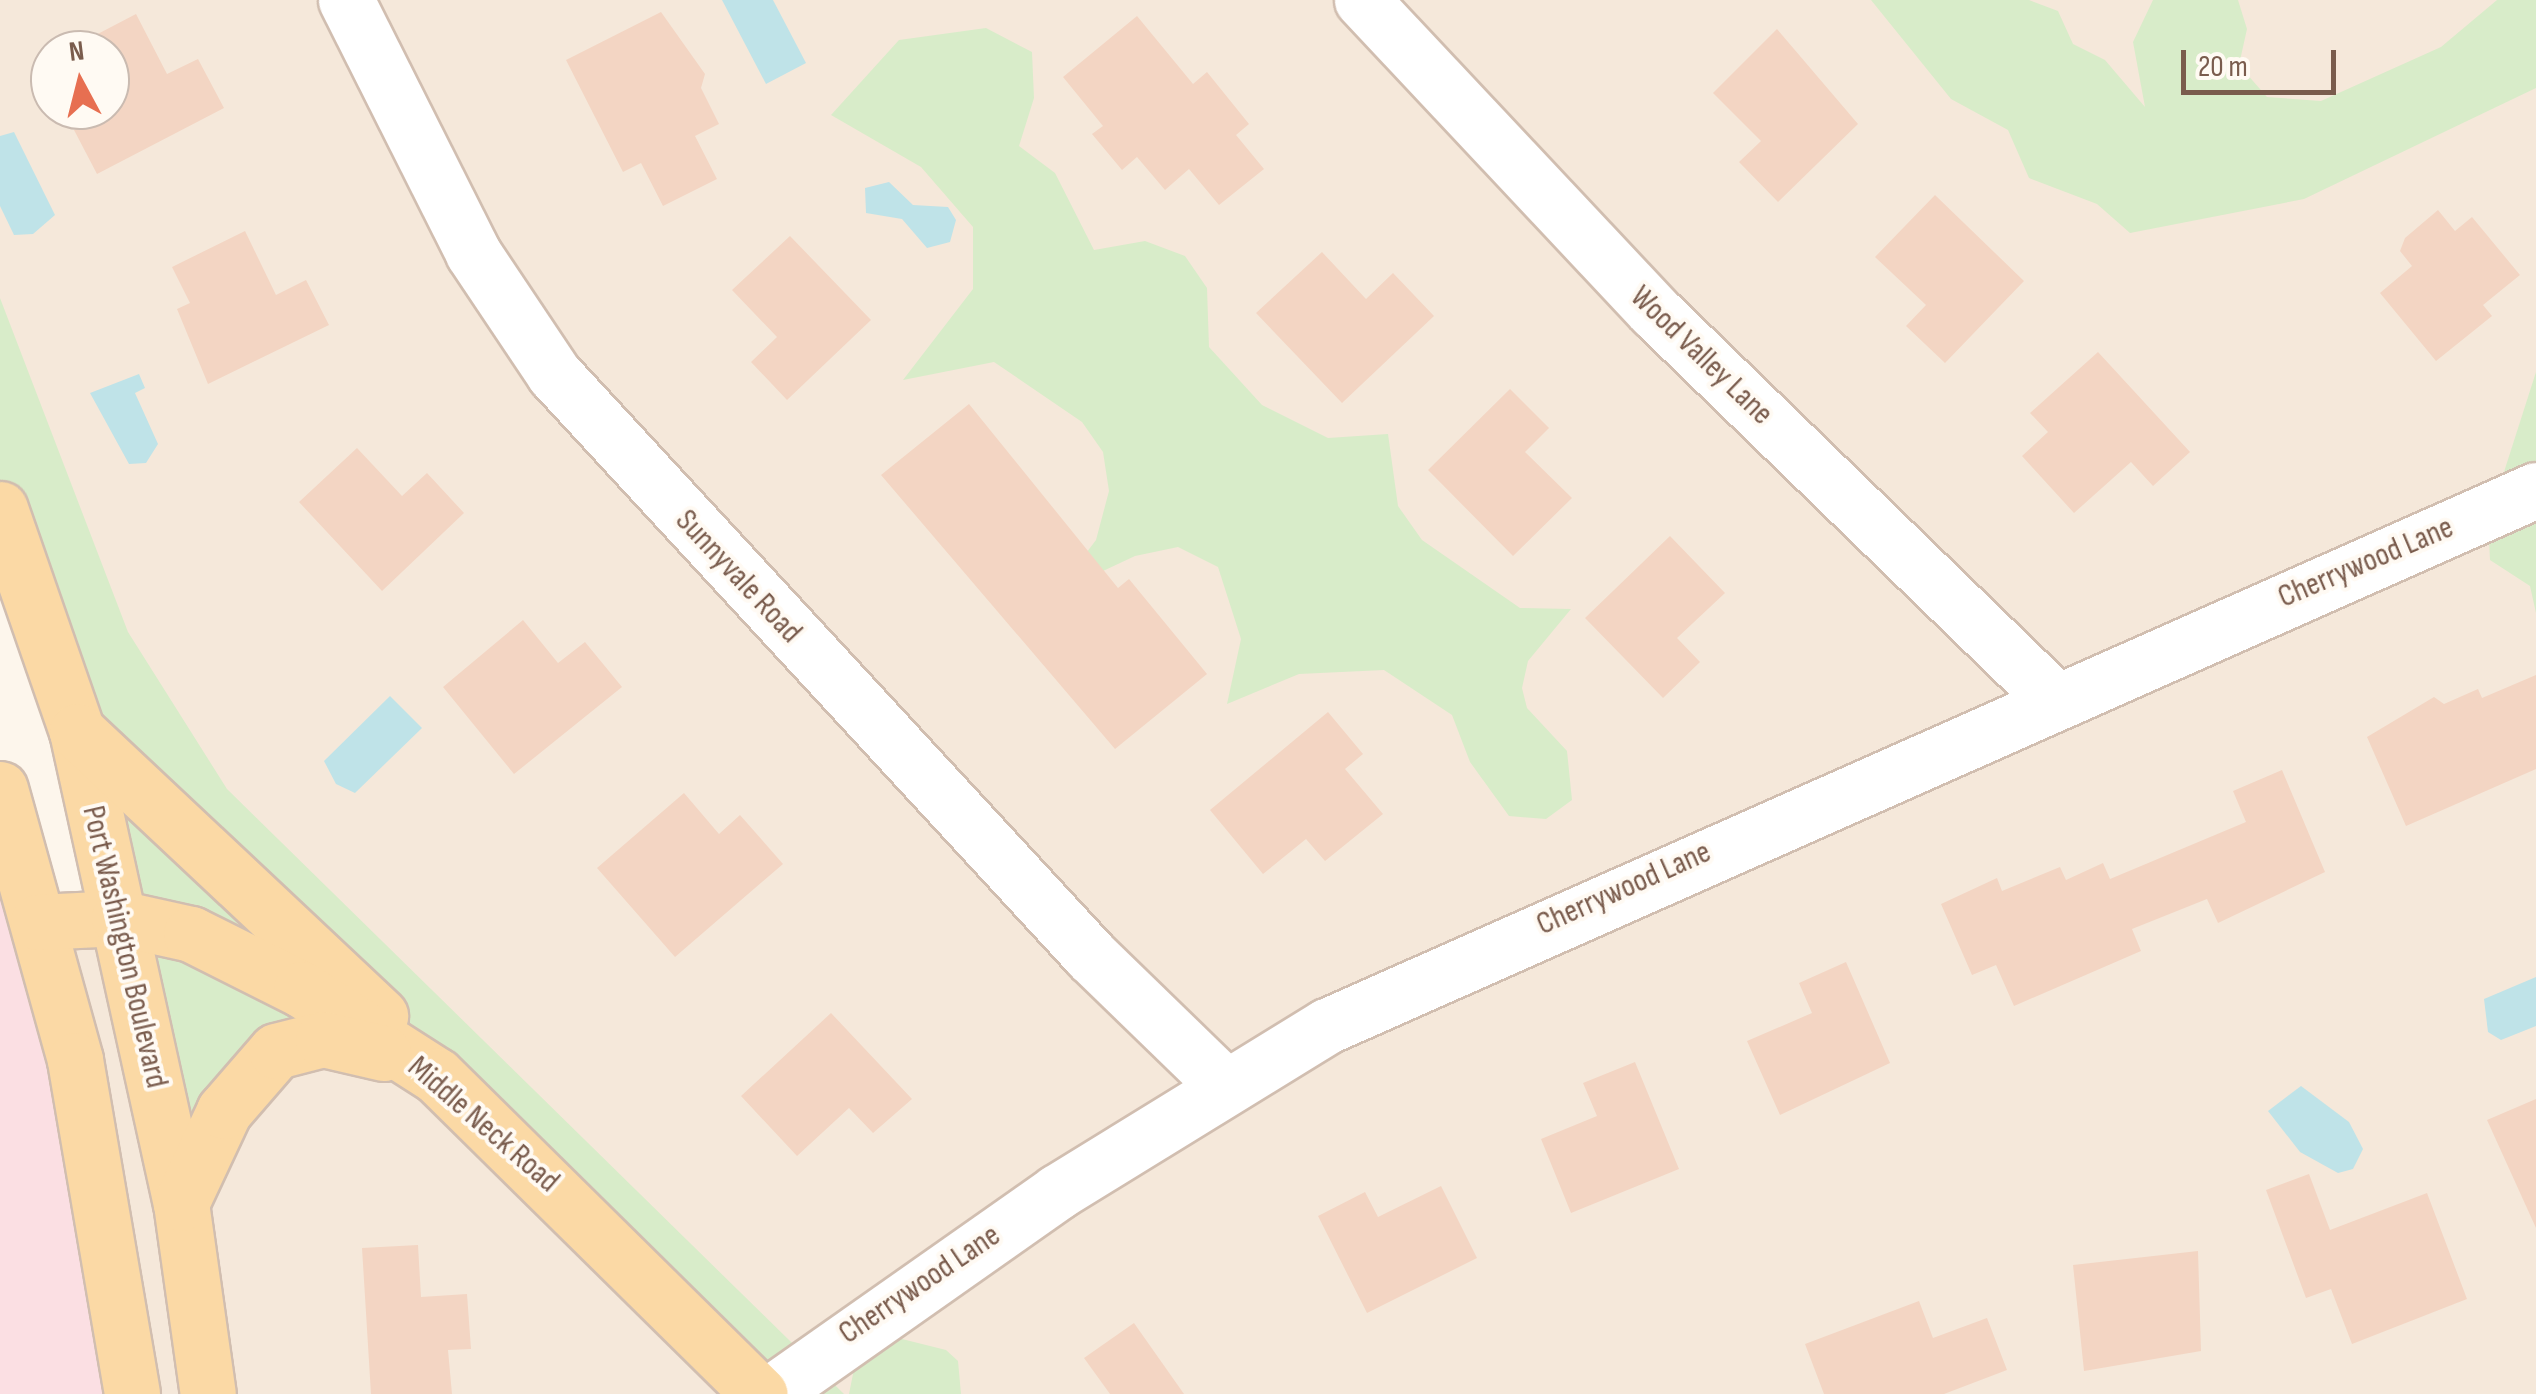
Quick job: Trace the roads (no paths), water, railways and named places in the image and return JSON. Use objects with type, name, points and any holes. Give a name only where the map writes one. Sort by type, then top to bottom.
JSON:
[{"type":"main road","name":"Port Washington Boulevard","points":[[0,509],[76,731],[181,1203],[208,1394]]},
{"type":"main road","points":[[76,731],[320,952],[436,1076]]},
{"type":"main road","points":[[0,789],[19,926],[108,1211],[132,1394]]},
{"type":"main road","name":"Middle Neck Road","points":[[19,926],[119,918],[245,958],[436,1076],[759,1394]]},
{"type":"main road","points":[[181,1203],[224,1111],[276,1052],[346,1040],[436,1076]]},
{"type":"street","name":"Sunnyvale Road","points":[[346,0],[474,253],[554,374],[1091,956],[1224,1085]]},
{"type":"street","name":"Wood Valley Lane","points":[[1362,0],[1654,312],[2054,699]]},
{"type":"street","name":"Cherrywood Lane","points":[[770,1394],[855,1327],[1224,1085],[1460,962],[2536,490]]},
{"type":"water","points":[[722,0],[773,0],[806,63],[766,84]]},
{"type":"water","points":[[14,132],[55,215],[33,234],[14,235],[0,206],[0,136]]},
{"type":"water","points":[[889,182],[913,205],[948,207],[956,220],[950,242],[927,248],[902,219],[866,213],[865,188]]},
{"type":"water","points":[[139,374],[145,388],[135,393],[158,444],[146,463],[129,464],[90,393]]},
{"type":"water","points":[[390,696],[422,728],[355,793],[336,784],[324,761]]},
{"type":"water","points":[[2536,977],[2536,1026],[2501,1040],[2488,1032],[2484,999]]},
{"type":"water","points":[[2301,1086],[2349,1122],[2363,1149],[2353,1169],[2338,1173],[2300,1152],[2268,1111]]}]
